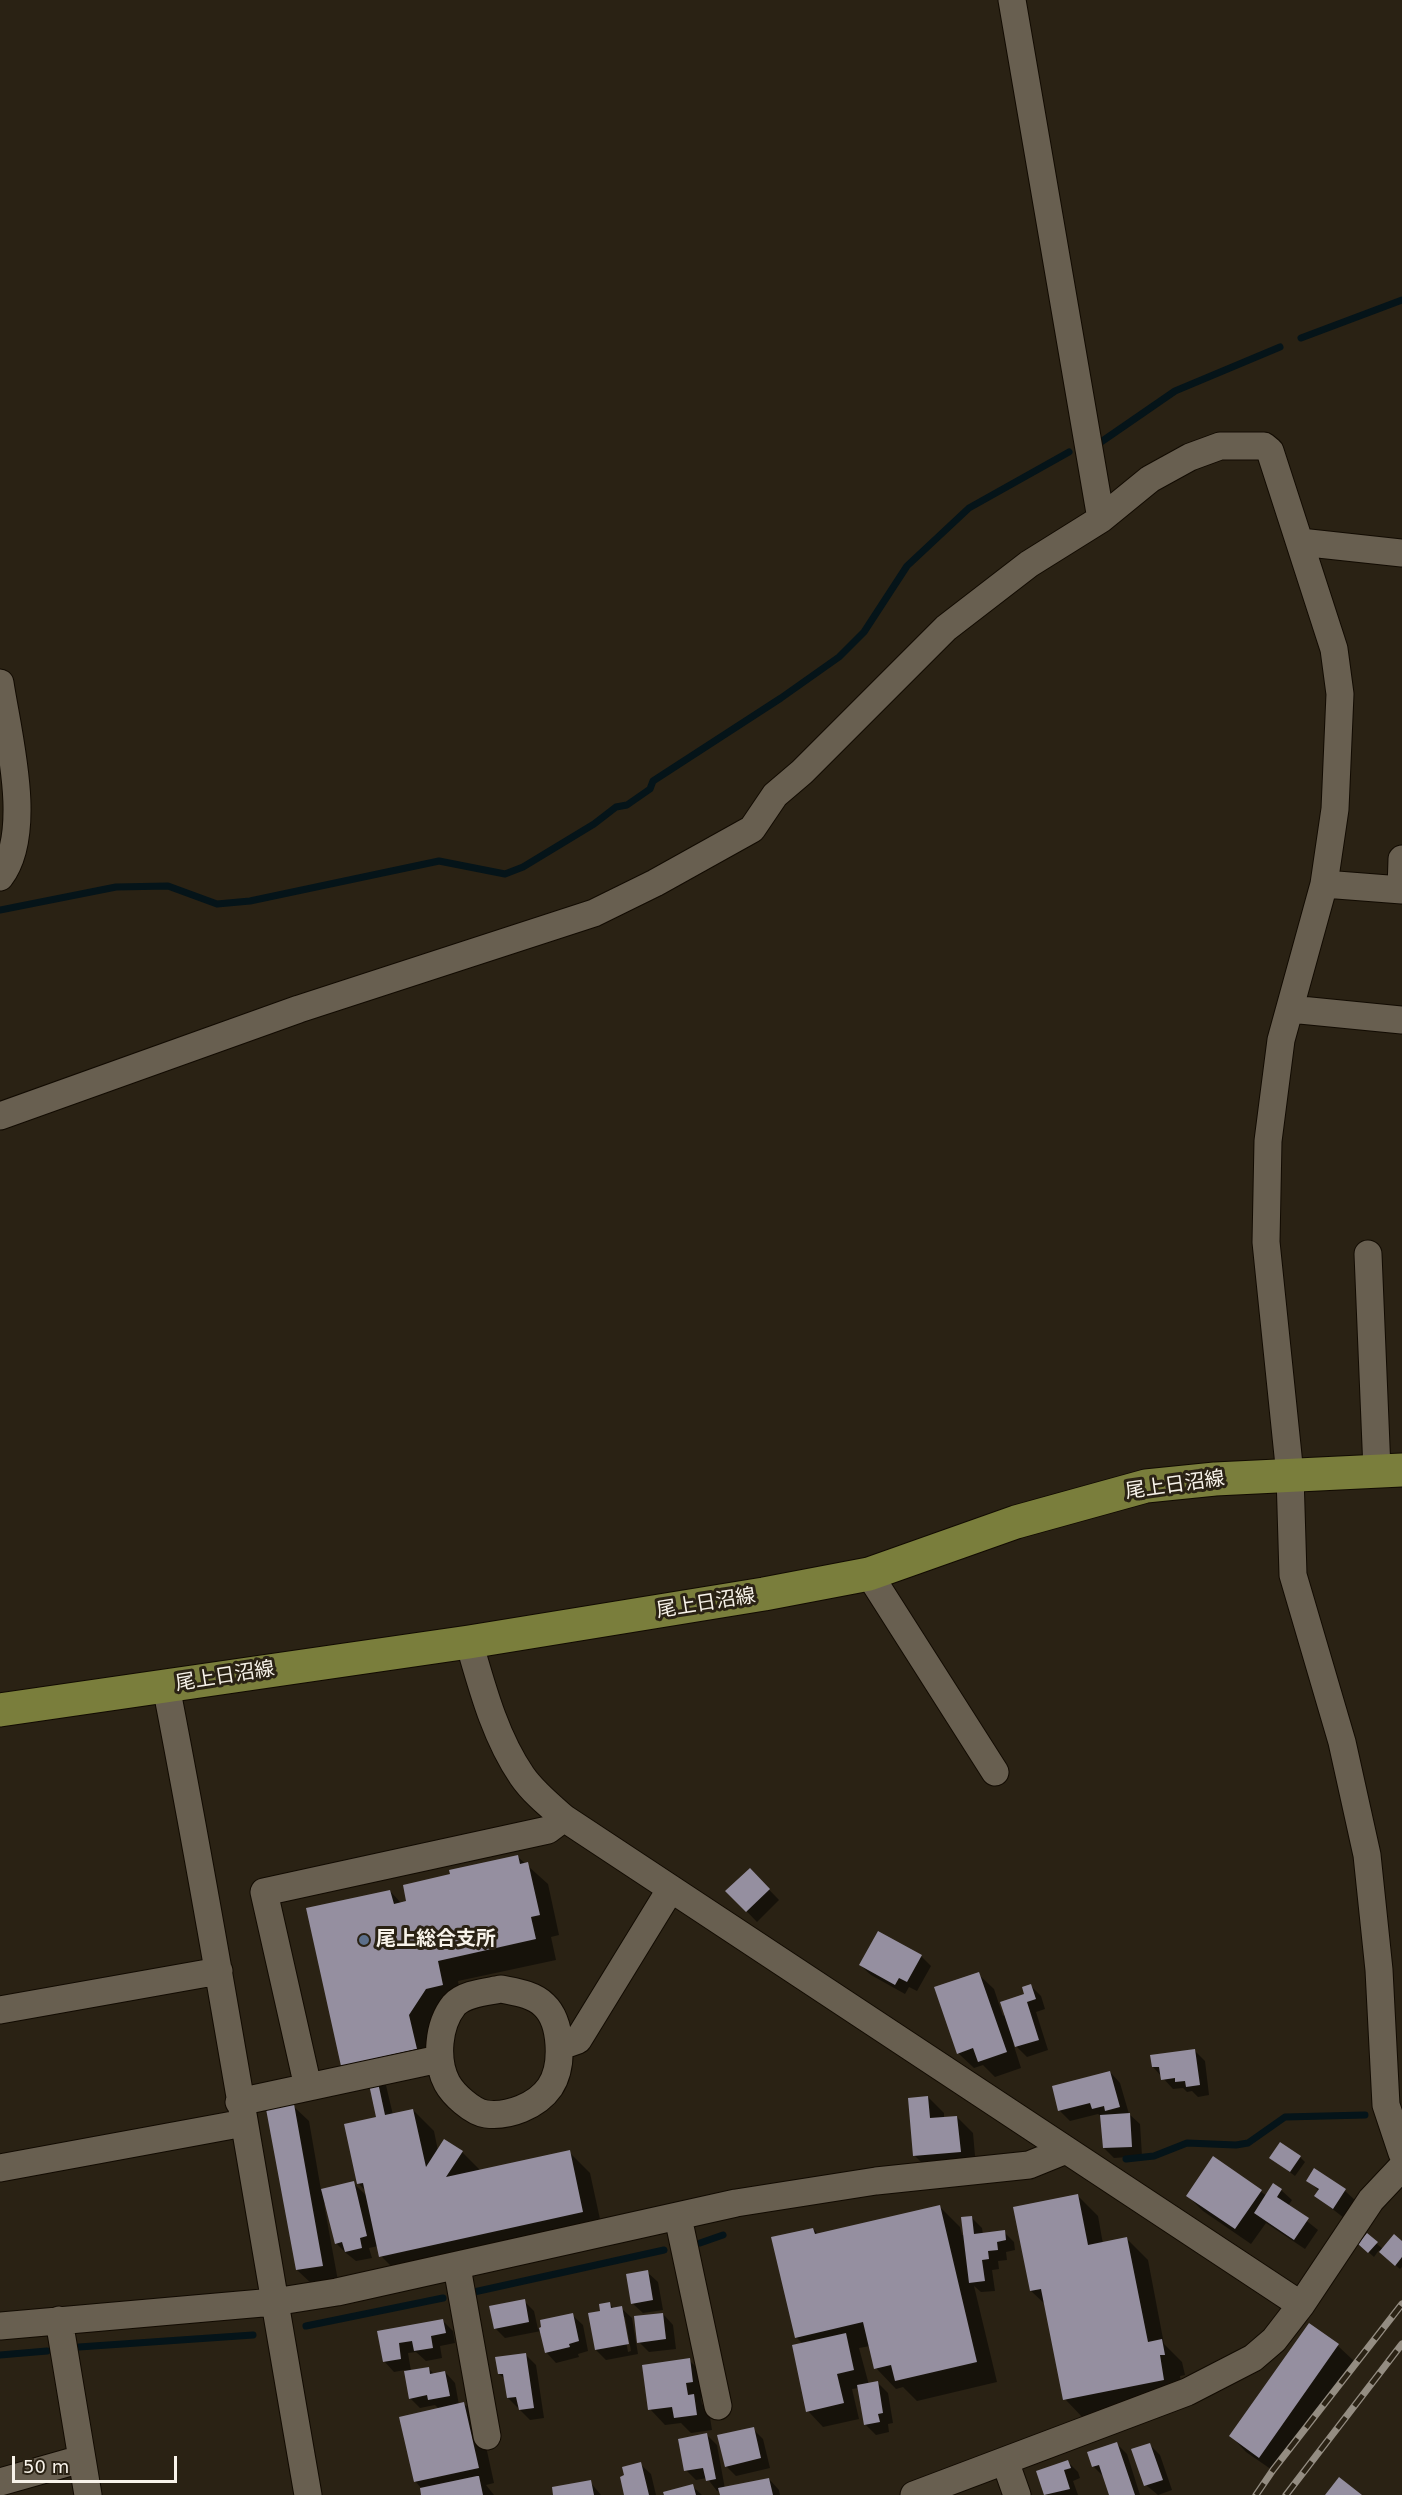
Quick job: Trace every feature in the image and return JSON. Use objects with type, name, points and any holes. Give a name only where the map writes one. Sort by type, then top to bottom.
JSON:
[{"type":"main road","name":"尾上日沼線","points":[[0,1710],[469,1642],[764,1594],[869,1574],[1016,1522],[1146,1486],[1390,1470]]},
{"type":"street","points":[[1012,0],[1101,519]]},
{"type":"street","points":[[0,1116],[299,1009],[594,913],[705,857],[752,829],[775,795],[802,772],[946,628],[1029,564],[1101,519],[1150,479],[1190,457],[1220,446],[1264,446],[1270,451],[1334,649],[1340,694],[1335,809],[1324,885],[1281,1040],[1268,1141],[1266,1242],[1290,1475],[1293,1575],[1342,1742],[1367,1855],[1379,1970],[1386,2105],[1402,2153]]},
{"type":"street","points":[[1300,542],[1402,553]]},
{"type":"street","points":[[0,683],[17,797],[15,841],[0,877]]},
{"type":"street","points":[[1324,885],[1402,890],[1402,859]]},
{"type":"street","points":[[1290,1009],[1402,1020]]},
{"type":"street","points":[[1368,1254],[1390,1470]]},
{"type":"street","points":[[869,1574],[995,1772]]},
{"type":"street","points":[[469,1642],[487,1702],[521,1775],[540,1798],[564,1818],[1301,2305]]},
{"type":"street","points":[[166,1686],[219,1971],[308,2495]]},
{"type":"street","points":[[308,2087],[264,1892],[548,1830],[564,1818]]},
{"type":"street","points":[[561,2046],[578,2040],[670,1890]]},
{"type":"street","points":[[0,2010],[219,1971]]},
{"type":"street","points":[[501,1989],[526,1995],[544,2005],[554,2024],[561,2046],[558,2068],[550,2087],[531,2104],[514,2111],[484,2114],[468,2106],[448,2084],[439,2059],[441,2033],[455,2004],[468,1996],[501,1989]]},
{"type":"street","points":[[0,2168],[242,2112],[308,2087],[439,2059]]},
{"type":"street","points":[[0,2326],[274,2302],[337,2292],[736,2203],[834,2187],[1029,2164],[1066,2150]]},
{"type":"street","points":[[914,2495],[1188,2392],[1223,2376],[1253,2358],[1274,2340],[1301,2305],[1371,2200],[1402,2167]]},
{"type":"street","points":[[678,2217],[718,2406]]},
{"type":"street","points":[[457,2267],[487,2436]]},
{"type":"street","points":[[59,2320],[88,2495]]},
{"type":"street","points":[[0,2482],[81,2459]]},
{"type":"street","points":[[1005,2461],[1017,2495]]},
{"type":"building","points":[[518,1855],[520,1864],[528,1862],[540,1915],[531,1917],[536,1939],[438,1961],[443,1985],[426,1989],[409,2015],[417,2049],[373,2059],[385,2115],[413,2109],[426,2167],[444,2139],[463,2151],[446,2177],[570,2150],[583,2212],[379,2257],[363,2183],[357,2184],[344,2124],[376,2117],[364,2061],[341,2066],[306,1908],[390,1890],[394,1904],[406,1901],[403,1885],[450,1874],[449,1870]]},
{"type":"building","points":[[750,1868],[770,1889],[746,1912],[725,1891]]},
{"type":"building","points":[[878,1931],[922,1955],[907,1982],[899,1978],[895,1985],[859,1965]]},
{"type":"building","points":[[979,1972],[1007,2052],[978,2062],[973,2048],[957,2054],[934,1987]]},
{"type":"building","points":[[1031,1984],[1036,1999],[1027,2002],[1039,2040],[1015,2047],[1000,2002],[1024,1994],[1022,1987]]},
{"type":"building","points":[[1195,2049],[1200,2085],[1186,2087],[1185,2081],[1175,2082],[1175,2078],[1161,2080],[1159,2067],[1152,2067],[1150,2055]]},
{"type":"building","points":[[1110,2071],[1120,2107],[1105,2111],[1104,2106],[1092,2109],[1090,2103],[1058,2111],[1052,2086]]},
{"type":"building","points":[[928,2096],[930,2118],[957,2116],[961,2152],[913,2156],[908,2098]]},
{"type":"building","points":[[294,2104],[323,2266],[296,2270],[266,2109]]},
{"type":"building","points":[[1130,2113],[1132,2147],[1103,2148],[1100,2115]]},
{"type":"building","points":[[1280,2142],[1301,2156],[1290,2172],[1269,2158]]},
{"type":"building","points":[[1213,2156],[1262,2190],[1235,2229],[1186,2196]]},
{"type":"building","points":[[1314,2168],[1346,2189],[1333,2209],[1314,2196],[1319,2189],[1306,2181]]},
{"type":"building","points":[[354,2181],[367,2236],[360,2238],[362,2248],[345,2252],[342,2242],[335,2244],[321,2189]]},
{"type":"building","points":[[1273,2183],[1282,2189],[1277,2197],[1309,2218],[1294,2240],[1254,2213]]},
{"type":"building","points":[[1078,2194],[1088,2245],[1127,2237],[1148,2342],[1162,2339],[1165,2355],[1160,2355],[1164,2380],[1063,2400],[1041,2289],[1030,2291],[1013,2207]]},
{"type":"building","points":[[940,2205],[977,2362],[895,2381],[891,2365],[874,2369],[863,2322],[795,2338],[771,2237],[813,2228],[815,2234]]},
{"type":"building","points":[[972,2216],[974,2234],[1005,2230],[1006,2240],[997,2242],[998,2250],[988,2251],[989,2259],[982,2260],[985,2281],[969,2283],[961,2217]]},
{"type":"building","points":[[1367,2233],[1378,2242],[1368,2253],[1358,2244]]},
{"type":"building","points":[[1394,2234],[1402,2241],[1402,2257],[1395,2266],[1379,2252]]},
{"type":"building","points":[[648,2270],[653,2300],[631,2304],[626,2274]]},
{"type":"building","points":[[525,2299],[529,2322],[494,2329],[489,2306]]},
{"type":"building","points":[[610,2302],[611,2308],[622,2306],[629,2344],[595,2350],[588,2313],[600,2311],[599,2304]]},
{"type":"building","points":[[573,2313],[579,2341],[569,2344],[570,2347],[545,2353],[539,2328],[541,2327],[540,2320]]},
{"type":"building","points":[[663,2313],[666,2339],[637,2343],[634,2316]]},
{"type":"building","points":[[443,2319],[446,2333],[431,2336],[433,2348],[414,2351],[412,2341],[399,2343],[401,2359],[383,2362],[377,2331]]},
{"type":"building","points":[[1309,2323],[1339,2344],[1259,2458],[1229,2436]]},
{"type":"building","points":[[846,2333],[854,2370],[837,2374],[844,2403],[806,2412],[792,2345]]},
{"type":"building","points":[[526,2353],[534,2408],[519,2410],[516,2397],[507,2398],[503,2374],[498,2374],[495,2357]]},
{"type":"building","points":[[690,2358],[693,2382],[686,2383],[688,2395],[694,2394],[697,2415],[674,2418],[672,2407],[648,2410],[642,2365]]},
{"type":"building","points":[[429,2367],[430,2374],[445,2371],[450,2396],[428,2400],[427,2395],[409,2399],[404,2371]]},
{"type":"building","points":[[878,2381],[883,2413],[878,2414],[880,2422],[864,2425],[857,2385]]},
{"type":"building","points":[[464,2402],[479,2468],[414,2482],[399,2417]]},
{"type":"building","points":[[754,2427],[761,2458],[725,2467],[717,2435]]},
{"type":"building","points":[[707,2433],[716,2479],[706,2481],[703,2468],[684,2471],[678,2439]]},
{"type":"building","points":[[1117,2442],[1135,2495],[1109,2495],[1099,2465],[1092,2467],[1087,2452]]},
{"type":"building","points":[[1150,2443],[1163,2480],[1144,2486],[1131,2449]]},
{"type":"building","points":[[1068,2460],[1071,2468],[1064,2470],[1070,2489],[1044,2495],[1036,2471]]},
{"type":"building","points":[[641,2462],[649,2495],[624,2495],[620,2477],[624,2475],[622,2467]]},
{"type":"building","points":[[479,2476],[483,2495],[421,2495],[420,2488]]},
{"type":"building","points":[[1339,2477],[1362,2495],[1325,2495]]},
{"type":"building","points":[[769,2478],[773,2495],[720,2495],[718,2488]]},
{"type":"building","points":[[591,2480],[594,2495],[553,2495],[552,2487]]},
{"type":"building","points":[[693,2484],[696,2495],[664,2495],[663,2492]]},
{"type":"waterway","points":[[1301,338],[1402,300]]},
{"type":"waterway","points":[[1101,442],[1175,391],[1280,347]]},
{"type":"waterway","points":[[0,910],[116,887],[168,886],[217,904],[250,901],[439,861],[505,874],[523,867],[594,824],[616,807],[627,805],[650,789],[653,781],[781,698],[839,657],[864,632],[907,566],[969,508],[1069,452]]},
{"type":"waterway","points":[[1126,2159],[1154,2156],[1187,2143],[1236,2145],[1248,2143],[1285,2117],[1365,2115]]},
{"type":"waterway","points":[[700,2243],[723,2235]]},
{"type":"waterway","points":[[474,2292],[664,2250]]},
{"type":"waterway","points":[[306,2326],[443,2298]]},
{"type":"waterway","points":[[79,2347],[253,2335]]},
{"type":"waterway","points":[[0,2355],[47,2351]]},
{"type":"railway","points":[[1256,2495],[1402,2304]]},
{"type":"railway","points":[[1286,2495],[1402,2344]]},
{"type":"place","name":"尾上総合支所","points":[[364,1940]]}]
